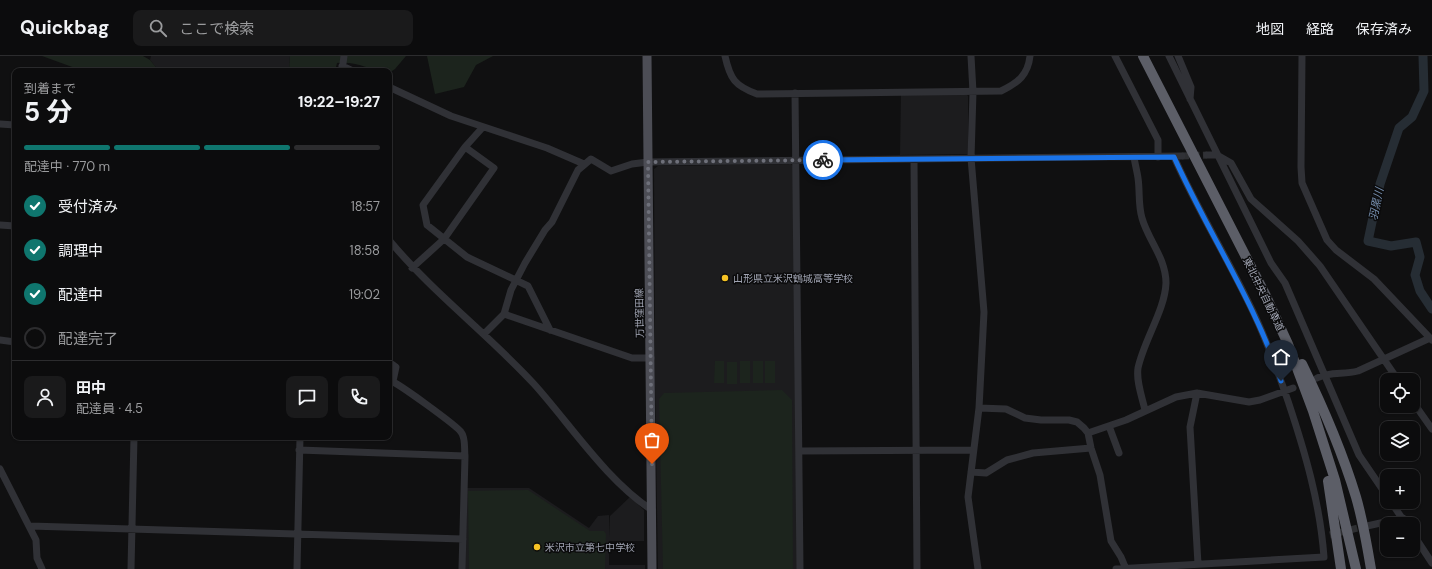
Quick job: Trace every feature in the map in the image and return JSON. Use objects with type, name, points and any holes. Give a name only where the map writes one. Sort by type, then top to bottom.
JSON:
[{"type":"highway","name":"東北中央自動車道","points":[[1137,56],[1271,321],[1306,413],[1328,481],[1340,519],[1351,569]]},
{"type":"highway","name":"東北中央自動車道","points":[[1143,56],[1277,318],[1300,374],[1323,442],[1342,507],[1356,569]]},
{"type":"highway","points":[[1277,318],[1304,369],[1335,435],[1356,498],[1371,569]]},
{"type":"highway","points":[[1328,481],[1341,569]]},
{"type":"main road","name":"万世窪田線","points":[[647,56],[652,569]]},
{"type":"street","points":[[342,68],[344,56]]},
{"type":"street","points":[[725,56],[730,74],[739,87],[757,94],[1002,91],[1018,83],[1029,65],[1030,56]]},
{"type":"street","points":[[971,56],[973,92],[971,158],[984,312],[979,408],[968,497],[978,569]]},
{"type":"street","points":[[1115,56],[1158,140],[1158,157]]},
{"type":"street","points":[[1169,56],[1271,263],[1285,283],[1359,455],[1380,486]]},
{"type":"street","points":[[1178,56],[1191,87],[1190,100]]},
{"type":"street","points":[[1302,56],[1302,183],[1312,208],[1322,226],[1327,240],[1336,250],[1374,279],[1431,339],[1384,358],[1358,371],[1347,374],[1325,374],[1317,378]]},
{"type":"street","points":[[392,88],[451,116],[548,148],[584,164]]},
{"type":"street","points":[[795,93],[800,451],[800,569]]},
{"type":"street","points":[[0,124],[12,125]]},
{"type":"street","points":[[483,127],[465,147],[423,205],[427,225],[467,257],[528,286],[550,330]]},
{"type":"street","points":[[412,268],[444,239],[494,168],[465,147]]},
{"type":"street","points":[[1207,155],[1218,155],[1231,163],[1251,198],[1298,241],[1320,266],[1394,373]]},
{"type":"street","points":[[484,334],[504,314],[516,281],[545,230],[552,222],[571,184],[584,164],[591,159],[611,171],[632,164],[648,162],[1182,156]]},
{"type":"street","points":[[1134,157],[1138,178],[1141,215],[1144,225],[1162,262],[1166,283],[1156,320],[1147,339],[1138,369],[1145,410]]},
{"type":"street","points":[[1116,569],[1324,557],[1326,535],[1307,463],[1284,392],[1260,326],[1184,180],[1174,157]]},
{"type":"street","points":[[914,159],[917,569]]},
{"type":"street","points":[[0,226],[12,226]]},
{"type":"street","points":[[392,244],[412,268],[484,334],[534,384],[584,444],[632,495],[652,510]]},
{"type":"street","points":[[504,314],[632,358],[651,358]]},
{"type":"street","points":[[0,340],[12,342]]},
{"type":"street","points":[[392,364],[396,366],[392,377]]},
{"type":"street","points":[[392,381],[462,432],[465,456],[462,569]]},
{"type":"street","points":[[1088,433],[1126,420],[1176,396],[1197,393],[1249,402],[1260,400],[1293,388]]},
{"type":"street","points":[[1197,393],[1190,427],[1198,564]]},
{"type":"street","points":[[979,408],[1006,409],[1025,418],[1073,421],[1084,428],[1088,433],[1100,476],[1111,541],[1122,557],[1126,569]]},
{"type":"street","points":[[1420,412],[1432,429]]},
{"type":"street","points":[[1109,426],[1118,453]]},
{"type":"street","points":[[132,569],[134,440]]},
{"type":"street","points":[[297,569],[300,440]]},
{"type":"street","points":[[971,472],[986,473],[1007,460],[1033,453],[1091,448]]},
{"type":"street","points":[[299,450],[465,456]]},
{"type":"street","points":[[800,451],[973,450]]},
{"type":"street","points":[[0,469],[36,540],[37,558],[42,569]]},
{"type":"street","points":[[1367,526],[1380,524]]},
{"type":"street","points":[[30,526],[463,539]]},
{"type":"street","points":[[1420,545],[1432,563]]},
{"type":"shaded area","points":[[42,56],[143,56],[150,60],[157,68],[75,68]]},
{"type":"shaded area","points":[[151,56],[290,56],[289,68],[157,68],[150,60]]},
{"type":"shaded area","points":[[290,56],[406,56],[392,71],[392,68],[372,68],[352,63],[337,63],[336,68],[289,68]]},
{"type":"shaded area","points":[[427,56],[493,56],[476,65],[464,87],[435,94]]},
{"type":"shaded area","points":[[901,94],[966,94],[968,96],[968,154],[900,155]]},
{"type":"shaded area","name":"山形県立米沢鶴城高等学校","points":[[791,164],[794,167],[798,569],[658,569],[654,169],[658,166]]},
{"type":"shaded area","points":[[715,361],[724,361],[724,383],[714,383]]},
{"type":"shaded area","points":[[740,361],[750,361],[750,383],[740,383]]},
{"type":"shaded area","points":[[753,361],[763,361],[763,383],[753,383]]},
{"type":"shaded area","points":[[765,361],[775,361],[775,383],[765,383]]},
{"type":"shaded area","points":[[727,362],[737,362],[737,384],[727,384]]},
{"type":"shaded area","points":[[782,390],[792,400],[793,569],[663,569],[659,399],[664,393]]},
{"type":"shaded area","name":"米沢市立第七中学校","points":[[467,488],[529,488],[589,528],[598,516],[609,515],[609,537],[610,516],[630,497],[644,510],[644,541],[609,541],[609,565],[645,565],[645,569],[465,569]]},
{"type":"shaded area","name":"米沢市立第七中学校","points":[[528,490],[590,531],[604,531],[606,534],[605,569],[469,569],[468,491]]},
{"type":"waterway","name":"羽黒川","points":[[1423,56],[1424,91],[1412,117],[1399,128],[1380,184],[1368,241],[1391,246],[1416,242],[1420,257],[1415,275],[1420,291],[1432,309]]},
{"type":"tunnel","points":[[1182,156],[1207,155]]},
{"type":"tunnel","points":[[1330,535],[1366,526]]},
{"type":"way so far","points":[[652,464],[648,162],[823,160]]},
{"type":"place","name":"山形県立米沢鶴城高等学校","points":[[725,278]]},
{"type":"place","name":"米沢市立第七中学校","points":[[537,547]]},
{"type":"route","points":[[823,160],[1174,157],[1184,180],[1218,242],[1255,315],[1274,359],[1281,381]]}]
